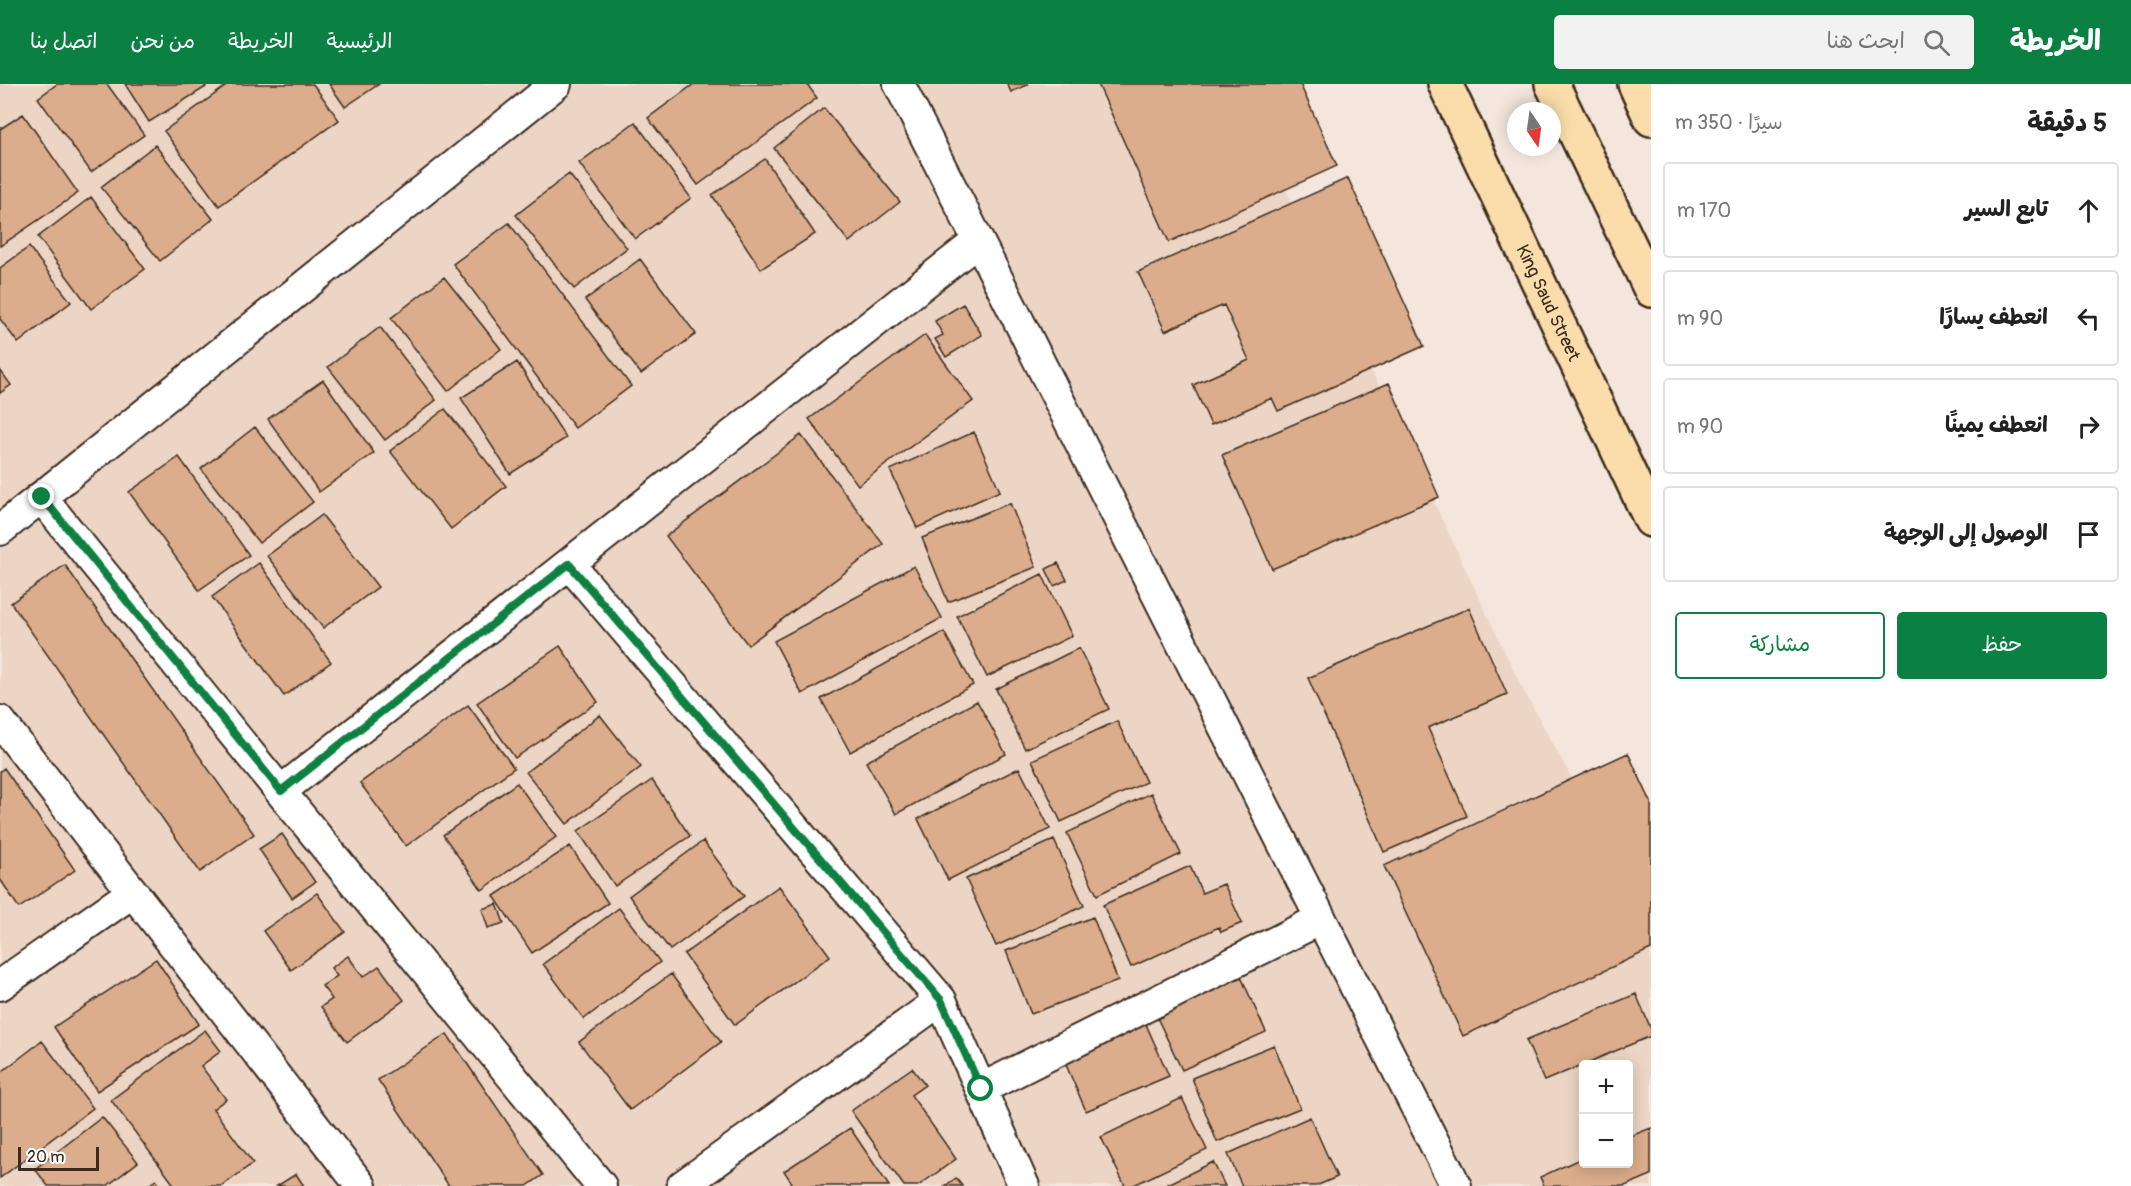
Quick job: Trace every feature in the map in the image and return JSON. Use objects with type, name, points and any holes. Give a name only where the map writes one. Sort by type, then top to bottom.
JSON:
[{"type":"main road","name":"King Saud Street","points":[[1445,84],[1651,520]]},
{"type":"main road","points":[[1552,84],[1651,290]]},
{"type":"main road","points":[[1635,84],[1651,119]]},
{"type":"street","points":[[0,530],[556,84]]},
{"type":"street","points":[[899,84],[1456,1186]]},
{"type":"street","points":[[281,791],[978,241]]},
{"type":"street","points":[[42,497],[601,1186]]},
{"type":"street","points":[[569,564],[941,1000],[1024,1186]]},
{"type":"street","points":[[0,721],[361,1186]]},
{"type":"street","points":[[0,985],[133,892]]},
{"type":"street","points":[[981,1089],[1321,919]]},
{"type":"street","points":[[682,1186],[941,1000]]},
{"type":"shaded area","points":[[0,84],[1236,84],[1520,684],[1651,922],[1651,1186],[0,1186]]},
{"type":"building","points":[[57,84],[107,84],[144,135],[91,172],[38,98]]},
{"type":"building","points":[[125,84],[204,84],[206,87],[149,122]]},
{"type":"building","points":[[229,84],[313,84],[339,120],[219,206],[164,131]]},
{"type":"building","points":[[329,84],[379,84],[345,107]]},
{"type":"building","points":[[694,84],[807,84],[817,98],[698,185],[648,118]]},
{"type":"building","points":[[1007,84],[1029,84],[1011,92]]},
{"type":"building","points":[[1098,84],[1300,84],[1337,166],[1169,242]]},
{"type":"building","points":[[824,108],[900,202],[849,242],[774,148]]},
{"type":"building","points":[[23,114],[78,193],[0,246],[0,129]]},
{"type":"building","points":[[635,122],[691,198],[635,239],[579,163]]},
{"type":"building","points":[[155,145],[213,219],[160,261],[101,187]]},
{"type":"building","points":[[765,159],[815,234],[761,269],[712,195]]},
{"type":"building","points":[[569,174],[627,248],[574,289],[516,215]]},
{"type":"building","points":[[1348,178],[1424,346],[1278,411],[1272,398],[1211,425],[1193,385],[1249,360],[1224,305],[1165,331],[1138,272]]},
{"type":"building","points":[[91,197],[145,269],[91,309],[38,237]]},
{"type":"building","points":[[509,223],[631,386],[575,428],[453,264]]},
{"type":"building","points":[[29,247],[71,302],[18,343],[0,319],[0,268]]},
{"type":"building","points":[[640,259],[696,334],[641,374],[585,300]]},
{"type":"building","points":[[444,277],[501,349],[448,391],[391,318]]},
{"type":"building","points":[[963,304],[982,335],[946,357],[935,339],[943,335],[935,321]]},
{"type":"building","points":[[380,327],[436,400],[385,440],[328,367]]},
{"type":"building","points":[[925,335],[973,401],[858,485],[809,419]]},
{"type":"building","points":[[517,362],[566,438],[510,474],[461,398]]},
{"type":"building","points":[[0,370],[11,385],[0,393]]},
{"type":"building","points":[[323,380],[374,453],[319,492],[268,419]]},
{"type":"building","points":[[1389,383],[1439,497],[1272,569],[1222,455]]},
{"type":"building","points":[[445,409],[506,486],[451,529],[390,451]]},
{"type":"building","points":[[255,427],[313,502],[259,543],[201,469]]},
{"type":"building","points":[[974,432],[1000,491],[917,528],[890,470]]},
{"type":"building","points":[[801,435],[883,544],[748,645],[666,536]]},
{"type":"building","points":[[179,457],[249,555],[199,590],[129,492]]},
{"type":"building","points":[[1010,503],[1036,567],[948,602],[922,538]]},
{"type":"building","points":[[322,515],[378,587],[323,628],[267,556]]},
{"type":"building","points":[[259,563],[331,662],[284,696],[212,597]]},
{"type":"building","points":[[1058,563],[1067,580],[1054,586],[1046,569]]},
{"type":"building","points":[[65,565],[254,834],[200,872],[11,603]]},
{"type":"building","points":[[914,566],[942,618],[802,694],[774,641]]},
{"type":"building","points":[[1042,574],[1072,636],[987,677],[957,616]]},
{"type":"building","points":[[1469,608],[1507,694],[1428,728],[1467,816],[1384,852],[1308,678]]},
{"type":"building","points":[[944,632],[973,685],[850,752],[821,699]]},
{"type":"building","points":[[560,646],[598,702],[515,758],[477,703]]},
{"type":"building","points":[[1079,648],[1109,709],[1025,749],[996,689]]},
{"type":"building","points":[[977,701],[1006,754],[896,814],[866,762]]},
{"type":"building","points":[[468,705],[514,768],[406,846],[360,783]]},
{"type":"building","points":[[600,715],[641,767],[567,824],[526,772]]},
{"type":"building","points":[[1117,721],[1146,782],[1061,822],[1032,760]]},
{"type":"building","points":[[1628,753],[1651,802],[1651,949],[1463,1036],[1384,866]]},
{"type":"building","points":[[4,768],[75,870],[19,908],[0,879],[0,771]]},
{"type":"building","points":[[1019,768],[1050,829],[948,880],[918,819]]},
{"type":"building","points":[[652,780],[690,836],[615,886],[578,831]]},
{"type":"building","points":[[517,783],[556,837],[482,890],[443,835]]},
{"type":"building","points":[[1151,793],[1181,854],[1097,895],[1067,833]]},
{"type":"building","points":[[282,834],[315,882],[292,898],[259,849]]},
{"type":"building","points":[[1054,840],[1084,906],[996,946],[966,879]]},
{"type":"building","points":[[703,841],[744,896],[670,950],[629,896]]},
{"type":"building","points":[[570,846],[608,903],[532,953],[494,896]]},
{"type":"building","points":[[1190,866],[1202,893],[1224,884],[1242,923],[1221,932],[1219,927],[1131,967],[1103,905]]},
{"type":"building","points":[[779,886],[830,956],[735,1025],[684,954]]},
{"type":"building","points":[[317,893],[345,932],[291,970],[263,931]]},
{"type":"building","points":[[497,904],[504,923],[488,928],[482,909]]},
{"type":"building","points":[[619,908],[660,962],[584,1019],[543,964]]},
{"type":"building","points":[[1093,917],[1118,981],[1031,1014],[1006,951]]},
{"type":"building","points":[[348,956],[363,977],[379,966],[404,1000],[347,1042],[321,1007],[332,999],[322,986],[337,976],[331,968]]},
{"type":"building","points":[[156,959],[199,1024],[97,1091],[54,1027]]},
{"type":"building","points":[[1237,968],[1266,1032],[1182,1070],[1152,1007]]},
{"type":"building","points":[[671,974],[721,1042],[630,1110],[579,1042]]},
{"type":"building","points":[[1636,994],[1651,1029],[1651,1036],[1594,1060],[1579,1060],[1579,1066],[1544,1081],[1526,1040]]},
{"type":"building","points":[[1145,1022],[1169,1076],[1086,1111],[1063,1058]]},
{"type":"building","points":[[205,1030],[221,1051],[201,1066],[226,1099],[213,1109],[253,1163],[222,1186],[175,1186],[111,1100]]},
{"type":"building","points":[[447,1034],[543,1175],[527,1186],[449,1186],[378,1080]]},
{"type":"building","points":[[42,1041],[93,1108],[0,1178],[0,1073]]},
{"type":"building","points":[[1274,1045],[1300,1108],[1217,1142],[1192,1078]]},
{"type":"building","points":[[912,1068],[925,1085],[911,1095],[956,1159],[918,1186],[904,1186],[851,1111]]},
{"type":"building","points":[[1182,1098],[1207,1150],[1132,1186],[1125,1186],[1101,1137]]},
{"type":"building","points":[[102,1117],[138,1162],[107,1186],[48,1186],[35,1169]]},
{"type":"building","points":[[1310,1117],[1337,1177],[1316,1186],[1242,1186],[1228,1154]]},
{"type":"building","points":[[850,1128],[889,1186],[794,1186],[784,1171]]},
{"type":"building","points":[[1651,1128],[1651,1175],[1625,1186],[1544,1186],[1540,1177],[1579,1159],[1579,1168],[1633,1168],[1633,1135]]},
{"type":"building","points":[[1213,1162],[1225,1186],[1166,1185]]},
{"type":"building","points":[[296,1174],[304,1186],[277,1186]]},
{"type":"building","points":[[956,1178],[962,1186],[945,1186]]},
{"type":"building","points":[[156,1180],[160,1186],[147,1186]]},
{"type":"route","points":[[42,497],[281,791],[569,564],[941,1000],[981,1089]]}]
